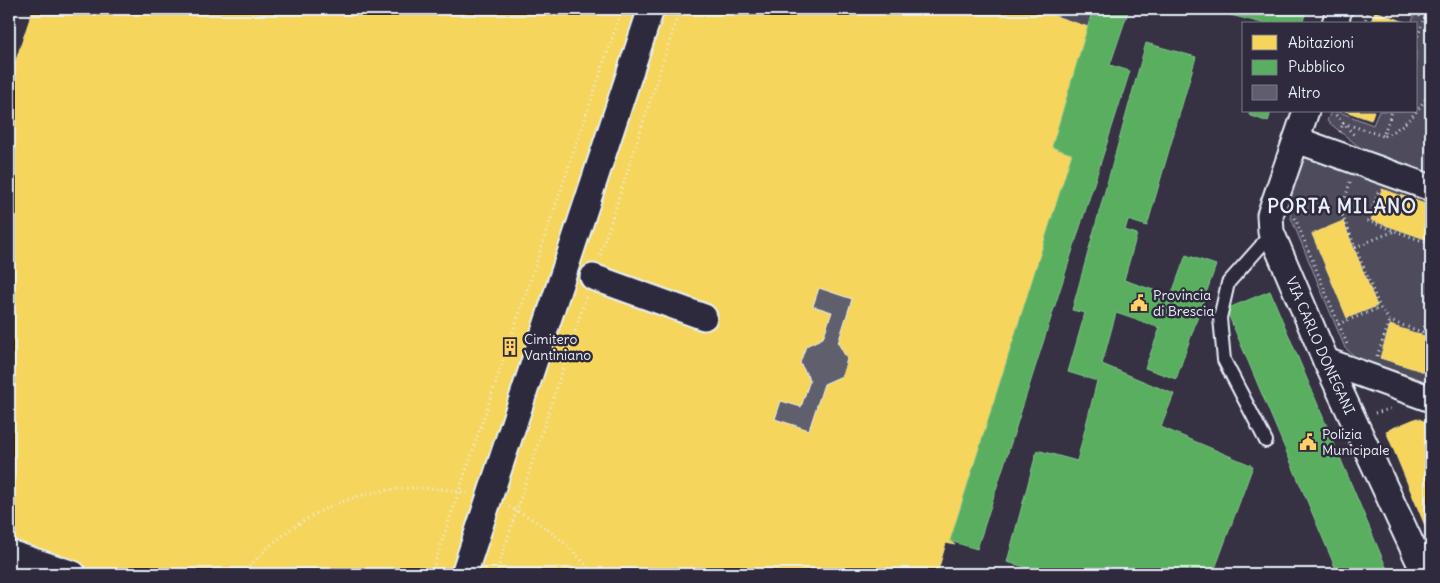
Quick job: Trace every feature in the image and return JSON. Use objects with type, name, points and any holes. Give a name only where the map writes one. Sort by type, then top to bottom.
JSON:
[{"type":"street","points":[[464,574],[651,9]]},
{"type":"street","points":[[1335,22],[1340,9]]},
{"type":"street","name":"VIA CARLO DONEGANI","points":[[1306,112],[1270,215],[1271,232],[1326,361],[1425,574]]},
{"type":"street","points":[[1296,140],[1431,188]]},
{"type":"street","points":[[593,277],[704,317]]},
{"type":"street","points":[[1326,361],[1431,399]]},
{"type":"street","points":[[9,553],[73,574]]},
{"type":"lane","points":[[1266,441],[1224,360],[1220,318],[1228,283],[1271,232]]},
{"type":"path","points":[[431,574],[622,9]]},
{"type":"path","points":[[1365,22],[1369,9]]},
{"type":"path","points":[[1400,9],[1431,20]]},
{"type":"path","points":[[1418,35],[1424,18]]},
{"type":"path","points":[[1424,18],[1431,42]]},
{"type":"path","points":[[1418,109],[1431,91]]},
{"type":"path","points":[[1383,136],[1392,112]]},
{"type":"path","points":[[1333,153],[1343,123],[1383,136],[1401,128],[1416,112]]},
{"type":"path","points":[[1352,174],[1341,212],[1380,308],[1390,321],[1431,334]]},
{"type":"path","points":[[1381,185],[1368,221],[1431,244]]},
{"type":"path","points":[[1294,209],[1294,218],[1348,347]]},
{"type":"path","points":[[1356,247],[1395,231]]},
{"type":"path","points":[[1423,332],[1431,303]]},
{"type":"path","points":[[1338,324],[1380,308]]},
{"type":"path","points":[[1375,362],[1390,321]]},
{"type":"path","points":[[1374,413],[1398,407]]},
{"type":"path","points":[[243,574],[270,544],[307,518],[341,502],[370,493],[422,488],[459,492],[489,499],[516,511],[542,526],[571,549],[593,574]]},
{"type":"shaded area","points":[[1034,9],[1093,9],[1088,27]]},
{"type":"shaded area","points":[[1417,9],[1431,9],[1431,175],[1368,154],[1327,121],[1331,112],[1340,112],[1373,125],[1379,112],[1418,112],[1418,22],[1412,22]]},
{"type":"shaded area","points":[[1304,155],[1431,199],[1431,383],[1357,358],[1345,348],[1291,218],[1290,198]]},
{"type":"building: Abitazioni","name":"Cimitero Vantiniano","points":[[33,9],[1034,9],[1088,27],[1052,147],[1072,154],[950,541],[955,545],[946,543],[937,574],[9,574],[9,81]]},
{"type":"building: Abitazioni","points":[[1375,11],[1405,22],[1371,22]]},
{"type":"building: Abitazioni","points":[[1348,112],[1374,112],[1371,120]]},
{"type":"building: Abitazioni","points":[[1382,189],[1431,206],[1431,241],[1371,220]]},
{"type":"building: Abitazioni","points":[[1343,221],[1377,306],[1347,318],[1312,234]]},
{"type":"building: Abitazioni","points":[[1390,325],[1431,338],[1431,374],[1380,358]]},
{"type":"building: Abitazioni","points":[[1417,418],[1428,423],[1431,431],[1431,540],[1386,431]]},
{"type":"building: Pubblico","points":[[1093,9],[1129,9],[1110,65],[1130,71],[977,549],[950,541],[1072,154],[1052,147]]},
{"type":"building: Pubblico","points":[[1207,9],[1307,9],[1303,22],[1258,22]]},
{"type":"building: Pubblico","name":"Provincia di Brescia","points":[[1146,43],[1196,57],[1147,226],[1128,220],[1125,230],[1137,234],[1124,280],[1171,296],[1186,255],[1216,265],[1176,379],[1145,368],[1160,328],[1116,313],[1102,364],[1174,394],[1161,427],[1253,466],[1213,574],[1132,574],[1108,566],[1105,574],[1050,574],[1007,562],[1037,450],[1077,461],[1097,381],[1068,372],[1085,313],[1072,310]]},
{"type":"building: Pubblico","points":[[1250,112],[1271,112],[1268,122],[1249,115]]},
{"type":"building: Pubblico","name":"Polizia Municipale","points":[[1270,291],[1389,574],[1338,574],[1226,309]]},
{"type":"building: Altro","points":[[819,288],[852,299],[838,343],[847,359],[842,376],[824,384],[809,430],[775,419],[781,401],[801,407],[810,380],[800,363],[806,346],[823,338],[832,312],[813,306]]},
{"type":"place","name":"Provincia di Brescia","points":[[1139,303]]},
{"type":"place","name":"Cimitero Vantiniano","points":[[510,347]]},
{"type":"place","name":"Polizia Municipale","points":[[1308,442]]},
{"type":"district","name":"PORTA MILANO","points":[[1342,206]]}]
